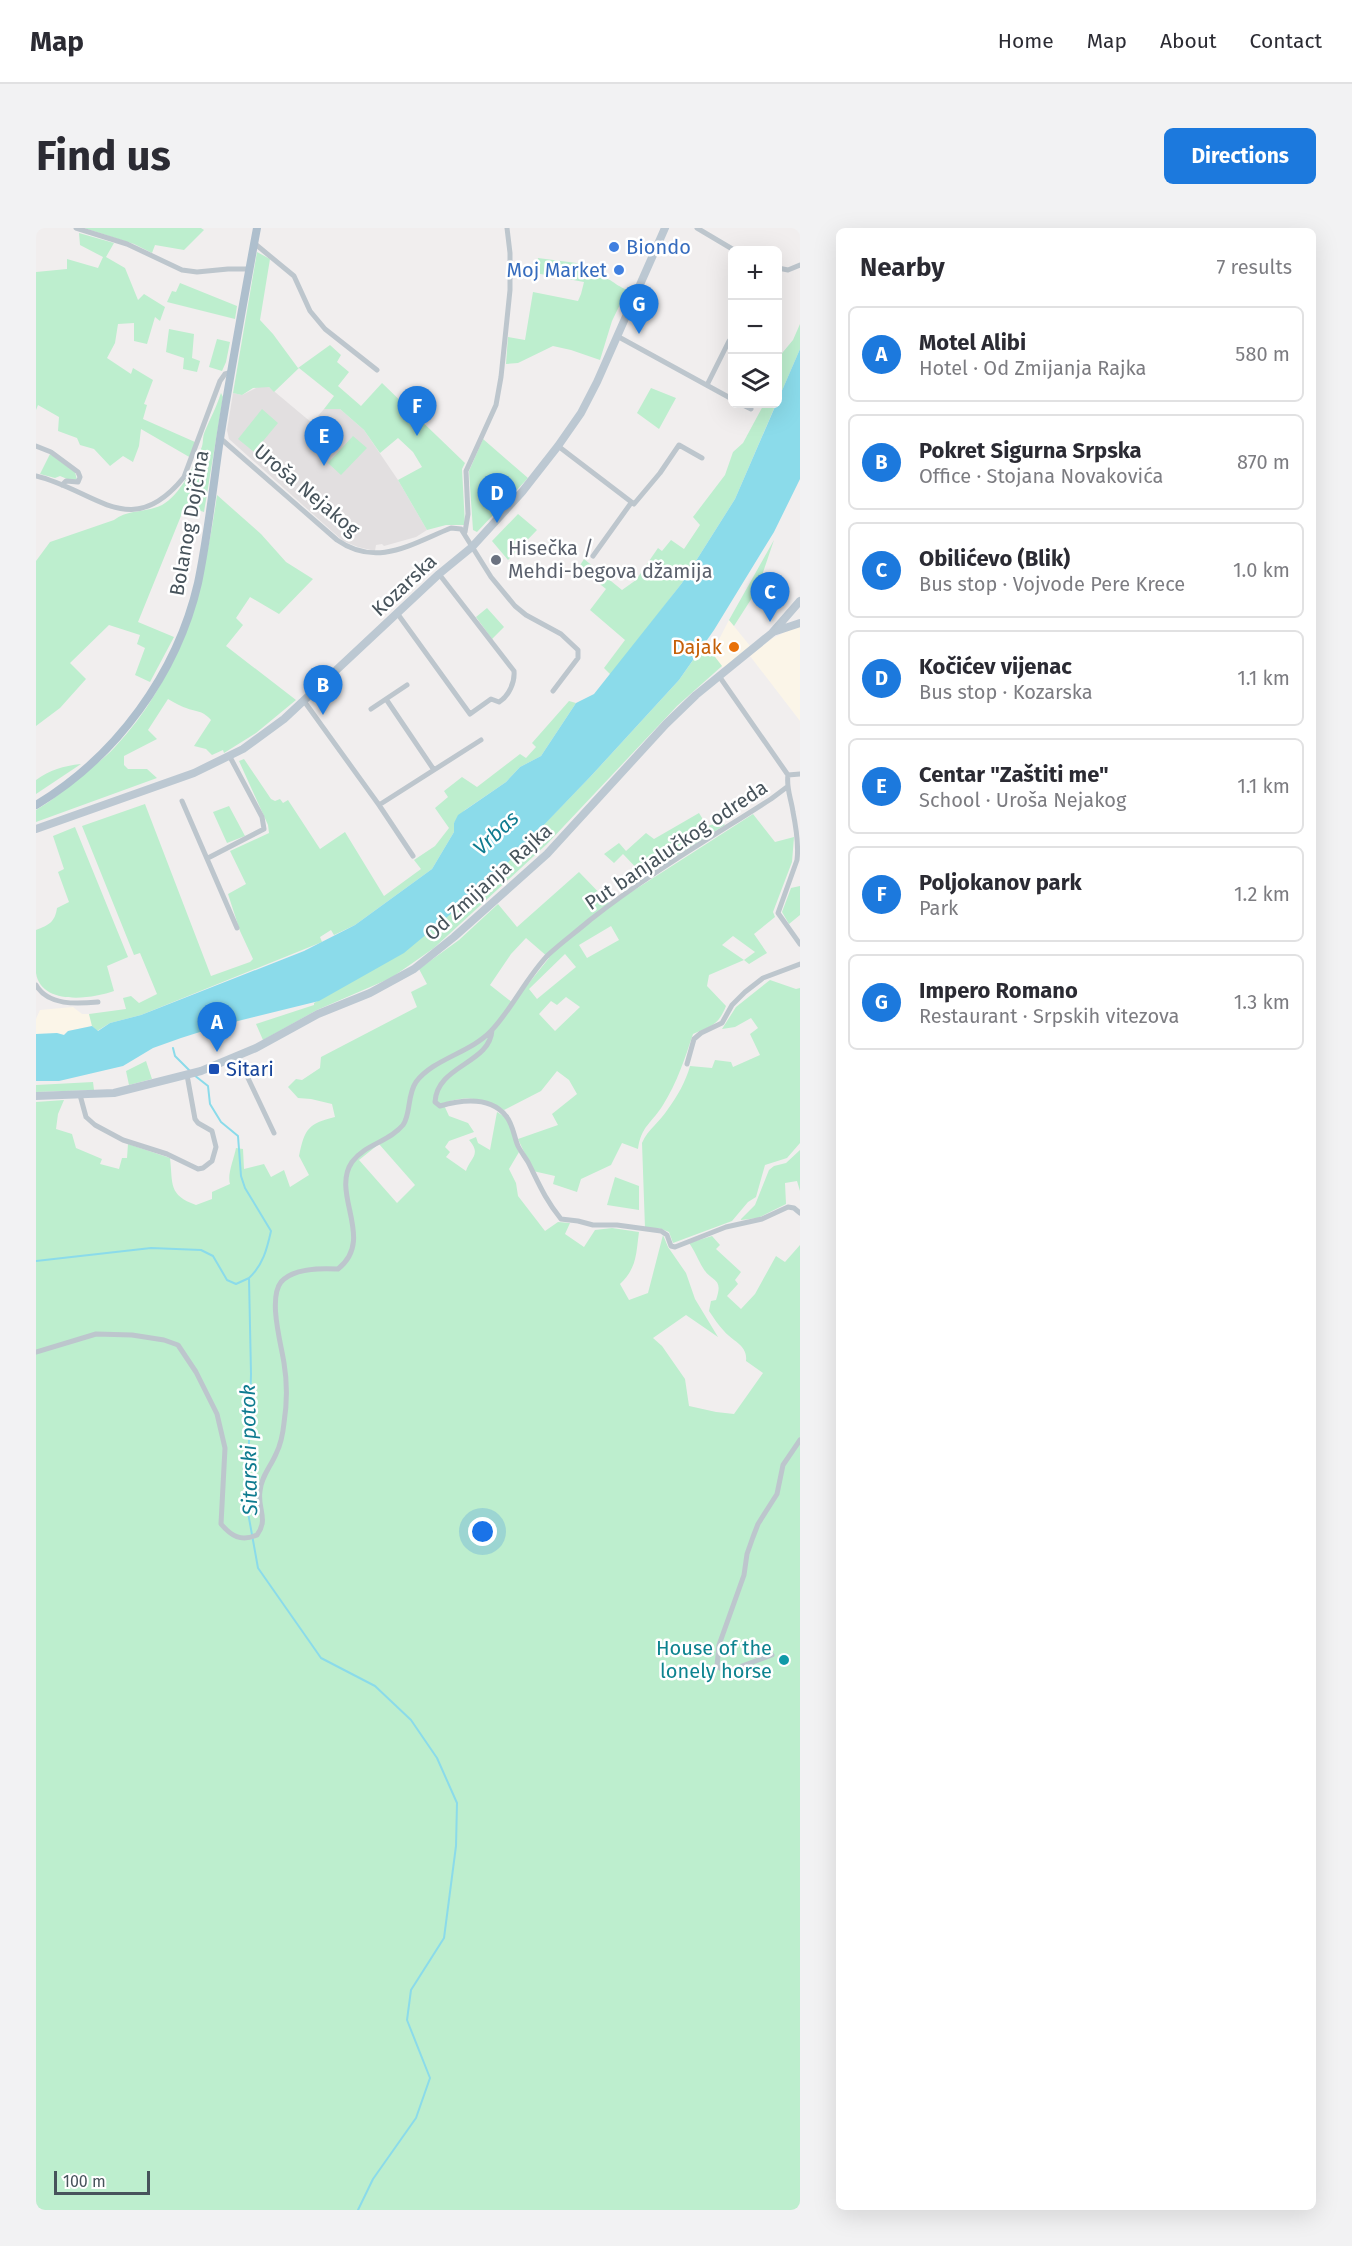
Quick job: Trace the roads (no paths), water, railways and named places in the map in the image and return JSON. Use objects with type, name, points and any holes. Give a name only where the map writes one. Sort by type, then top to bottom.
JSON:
[{"type":"main road","name":"Bolanog Dojčina","points":[[36,805],[51,796],[89,765],[122,732],[148,696],[171,657],[185,625],[198,582],[220,438],[257,228]]},
{"type":"street","points":[[75,228],[127,244],[182,270],[197,272],[250,269]]},
{"type":"street","points":[[507,228],[510,290],[501,377],[496,405],[466,471],[468,514],[465,532],[491,577],[515,606],[526,615],[561,634],[578,650],[578,658],[553,692]]},
{"type":"street","name":"Kozarska","points":[[36,829],[194,773],[230,757],[261,737],[304,701],[439,574],[472,547],[522,492],[558,446],[588,400],[665,228]]},
{"type":"street","points":[[697,228],[728,246]]},
{"type":"street","points":[[254,243],[294,276],[310,311],[325,330],[377,370]]},
{"type":"street","points":[[782,269],[788,270],[800,265]]},
{"type":"street","points":[[617,336],[728,397]]},
{"type":"street","points":[[707,385],[728,343]]},
{"type":"street","points":[[36,476],[120,509],[143,508],[165,498],[184,477],[220,381],[225,374],[232,372]]},
{"type":"street","name":"Uroša Nejakog","points":[[220,438],[337,540],[354,550],[383,554],[451,528],[457,527],[465,532]]},
{"type":"street","points":[[558,446],[631,502],[637,502],[679,445],[702,458]]},
{"type":"street","points":[[36,446],[51,452],[78,472],[80,477],[78,483],[66,481],[62,485]]},
{"type":"street","points":[[593,556],[631,502]]},
{"type":"street","points":[[397,613],[470,714],[491,699],[499,702],[504,699],[514,681],[515,674],[481,626],[439,574]]},
{"type":"street","points":[[772,633],[800,601]]},
{"type":"street","points":[[772,633],[800,623]]},
{"type":"street","name":"Od Zmijanja Rajka","points":[[36,1096],[80,1095],[132,1089],[201,1071],[238,1057],[318,1014],[370,993],[399,978],[438,951],[547,854],[666,724],[719,676],[772,633]]},
{"type":"street","points":[[719,676],[788,774],[787,787],[794,813],[798,852],[778,913],[800,944]]},
{"type":"street","points":[[371,709],[406,685]]},
{"type":"street","points":[[386,699],[434,770]]},
{"type":"street","points":[[304,701],[413,856]]},
{"type":"street","points":[[379,805],[481,740]]},
{"type":"street","points":[[208,858],[264,829],[262,817],[230,757]]},
{"type":"street","points":[[788,774],[800,774]]},
{"type":"street","name":"Put banjalučkog odreda","points":[[36,1352],[96,1334],[132,1335],[164,1340],[178,1345],[196,1372],[217,1414],[225,1448],[221,1524],[230,1535],[254,1537],[260,1532],[264,1523],[260,1491],[263,1479],[280,1446],[285,1412],[284,1364],[278,1334],[277,1288],[283,1280],[293,1274],[324,1268],[338,1269],[350,1256],[354,1242],[346,1177],[352,1162],[359,1154],[396,1132],[404,1124],[417,1081],[433,1067],[477,1044],[492,1030],[530,977],[566,940],[628,890],[787,787]]},
{"type":"street","points":[[182,801],[237,927]]},
{"type":"street","points":[[687,1064],[694,1040],[722,1023],[732,1005],[745,992],[764,978],[800,964]]},
{"type":"street","points":[[36,985],[41,994],[53,1000],[78,1003],[98,1002]]},
{"type":"street","points":[[492,1030],[487,1047],[450,1074],[438,1092],[435,1102],[440,1106],[472,1100],[494,1107],[503,1113],[508,1119],[519,1148],[540,1189],[561,1219],[593,1225],[661,1231],[675,1247],[726,1227],[762,1219],[789,1206],[800,1213]]},
{"type":"street","points":[[238,1057],[274,1132]]},
{"type":"street","points":[[80,1095],[84,1112],[95,1125],[123,1140],[202,1168],[212,1161],[215,1141],[212,1131],[195,1119],[187,1075]]},
{"type":"street","points":[[772,1655],[726,1672],[717,1666],[719,1645],[744,1575],[747,1554],[753,1537],[758,1524],[777,1494],[783,1465],[800,1440]]},
{"type":"water","name":"Vrbas","points":[[800,349],[800,479],[774,532],[714,630],[679,680],[489,882],[404,953],[319,1001],[222,1025],[181,1038],[153,1048],[123,1066],[59,1081],[36,1081],[36,1034],[64,1035],[68,1031],[92,1026],[98,1031],[110,1023],[141,1015],[304,951],[355,925],[432,869],[454,832],[454,823],[458,815],[506,782],[520,767],[541,756],[576,703],[594,694],[682,583],[735,499],[774,408],[782,408],[782,391]]},
{"type":"waterway","name":"Sitarski potok","points":[[173,1048],[175,1056],[190,1071]]},
{"type":"waterway","name":"Sitarski potok","points":[[194,1075],[208,1086],[210,1104],[221,1122],[238,1136],[241,1176],[245,1188],[271,1231],[261,1262],[249,1278],[251,1374],[247,1507],[258,1568],[321,1658],[375,1686],[411,1720],[437,1758],[457,1803],[456,1846],[444,1938],[411,1990],[407,2020],[430,2078],[416,2118],[373,2179],[358,2210]]},
{"type":"waterway","points":[[36,1261],[151,1248],[201,1250],[213,1256],[227,1280],[236,1284],[249,1278]]},
{"type":"place","name":"Biondo","points":[[614,247]]},
{"type":"place","name":"Moj Market","points":[[619,270]]},
{"type":"place","name":"Impero Romano","points":[[639,334]]},
{"type":"place","name":"Poljokanov park","points":[[417,436]]},
{"type":"place","name":"Centar \"Zaštiti me\"","points":[[324,466]]},
{"type":"place","name":"Kočićev vijenac","points":[[497,523]]},
{"type":"place","name":"Hisečka / Mehdi-begova džamija","points":[[496,560]]},
{"type":"place","name":"Obilićevo (Blik)","points":[[770,622]]},
{"type":"place","name":"Dajak","points":[[734,647]]},
{"type":"place","name":"Pokret Sigurna Srpska","points":[[323,715]]},
{"type":"place","name":"Motel Alibi","points":[[217,1052]]},
{"type":"place","name":"Sitari","points":[[214,1069]]},
{"type":"place","name":"House of the lonely horse","points":[[784,1660]]}]
